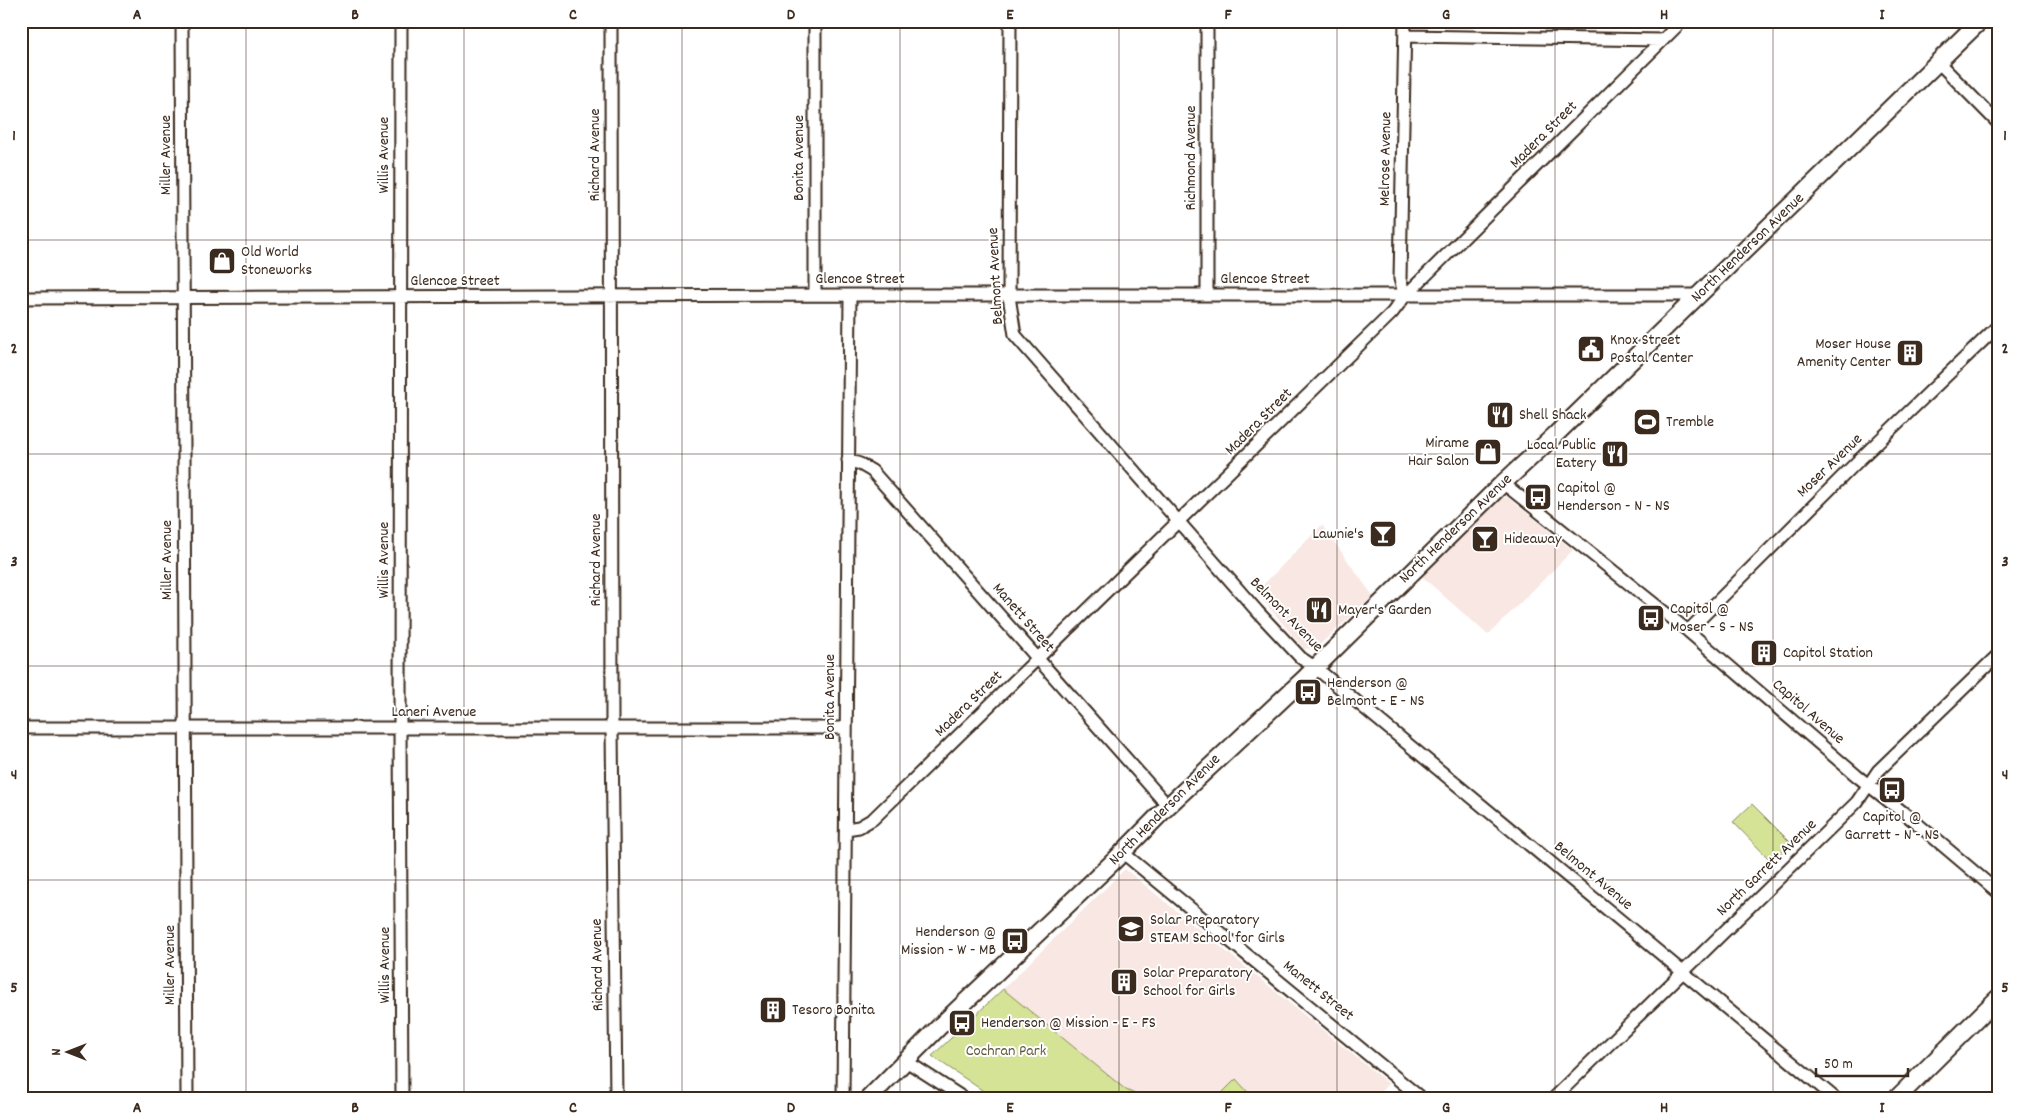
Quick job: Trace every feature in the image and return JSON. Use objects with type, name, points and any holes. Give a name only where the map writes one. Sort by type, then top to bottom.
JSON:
[{"type":"street","name":"Miller Avenue","points":[[182,21],[187,1099]]},
{"type":"street","name":"Willis Avenue","points":[[401,21],[400,728],[402,1099]]},
{"type":"street","name":"Richard Avenue","points":[[611,21],[612,729],[616,1099]]},
{"type":"street","name":"Bonita Avenue","points":[[815,21],[815,296]]},
{"type":"street","name":"Belmont Avenue","points":[[1010,21],[1010,296],[1015,335],[1257,611],[1301,658],[1316,668],[1836,1099]]},
{"type":"street","name":"Richmond Avenue","points":[[1207,21],[1207,295]]},
{"type":"street","name":"Melrose Avenue","points":[[1405,21],[1400,282],[1405,296]]},
{"type":"street","name":"Madera Street","points":[[846,829],[860,828],[873,819],[1180,522],[1392,313],[1405,296],[1682,21]]},
{"type":"street","name":"North Henderson Avenue","points":[[868,1099],[942,1024],[1168,806],[1316,668],[1503,483],[1699,296],[1980,21]]},
{"type":"street","points":[[1405,36],[1663,40]]},
{"type":"street","points":[[1939,63],[1998,123]]},
{"type":"street","name":"Glencoe Street","points":[[21,298],[850,295],[1699,296]]},
{"type":"street","name":"Bonita Avenue","points":[[844,1099],[850,295]]},
{"type":"street","name":"Moser Avenue","points":[[1688,631],[1858,461],[1998,326]]},
{"type":"street","name":"Manett Street","points":[[848,460],[872,471],[1168,806]]},
{"type":"street","name":"Capitol Avenue","points":[[1503,483],[1688,631],[1998,892]]},
{"type":"street","name":"North Garrett Avenue","points":[[1553,1099],[1857,802],[1878,771],[1998,655]]},
{"type":"street","name":"Laneri Avenue","points":[[21,728],[846,728]]},
{"type":"street","name":"Manett Street","points":[[1122,852],[1422,1099]]},
{"type":"street","points":[[1896,1099],[1998,998]]},
{"type":"street","points":[[906,1061],[965,1099]]},
{"type":"shaded area","points":[[1507,497],[1573,550],[1488,635],[1418,573],[1498,499]]},
{"type":"shaded area","points":[[1322,525],[1373,596],[1316,648],[1304,649],[1256,592]]},
{"type":"shaded area","name":"Solar Preparatory STEAM School for Girls","points":[[1125,869],[1389,1084],[1374,1099],[1254,1099],[1236,1079],[1216,1099],[1146,1099],[1126,1090],[1003,989]]},
{"type":"green space","points":[[1752,804],[1791,843],[1772,862],[1733,822]]},
{"type":"green space","name":"Cochran Park","points":[[1003,989],[1126,1090],[1146,1099],[995,1099],[932,1056]]},
{"type":"green space","points":[[1236,1079],[1254,1099],[1216,1099]]},
{"type":"place","name":"Old World Stoneworks","points":[[222,261]]},
{"type":"place","name":"Knox Street Postal Center","points":[[1591,349]]},
{"type":"place","name":"Moser House Amenity Center","points":[[1910,353]]},
{"type":"place","name":"Shell Shack","points":[[1500,415]]},
{"type":"place","name":"Tremble","points":[[1647,422]]},
{"type":"place","name":"Mirame Hair Salon","points":[[1488,452]]},
{"type":"place","name":"Local Public Eatery","points":[[1615,454]]},
{"type":"place","name":"Capitol @ Henderson - N - NS","points":[[1538,497]]},
{"type":"place","name":"Lawnie's","points":[[1383,534]]},
{"type":"place","name":"Hideaway","points":[[1485,539]]},
{"type":"place","name":"Mayer's Garden","points":[[1319,610]]},
{"type":"place","name":"Capitol @ Moser - S - NS","points":[[1651,618]]},
{"type":"place","name":"Capitol Station","points":[[1764,653]]},
{"type":"place","name":"Henderson @ Belmont - E - NS","points":[[1308,692]]},
{"type":"place","name":"Capitol @ Garrett - N - NS","points":[[1892,790]]},
{"type":"place","name":"Solar Preparatory STEAM School for Girls","points":[[1131,929]]},
{"type":"place","name":"Henderson @ Mission - W - MB","points":[[1015,941]]},
{"type":"place","name":"Solar Preparatory School for Girls","points":[[1124,982]]},
{"type":"place","name":"Tesoro Bonita","points":[[773,1010]]},
{"type":"place","name":"Henderson @ Mission - E - FS","points":[[962,1023]]}]
